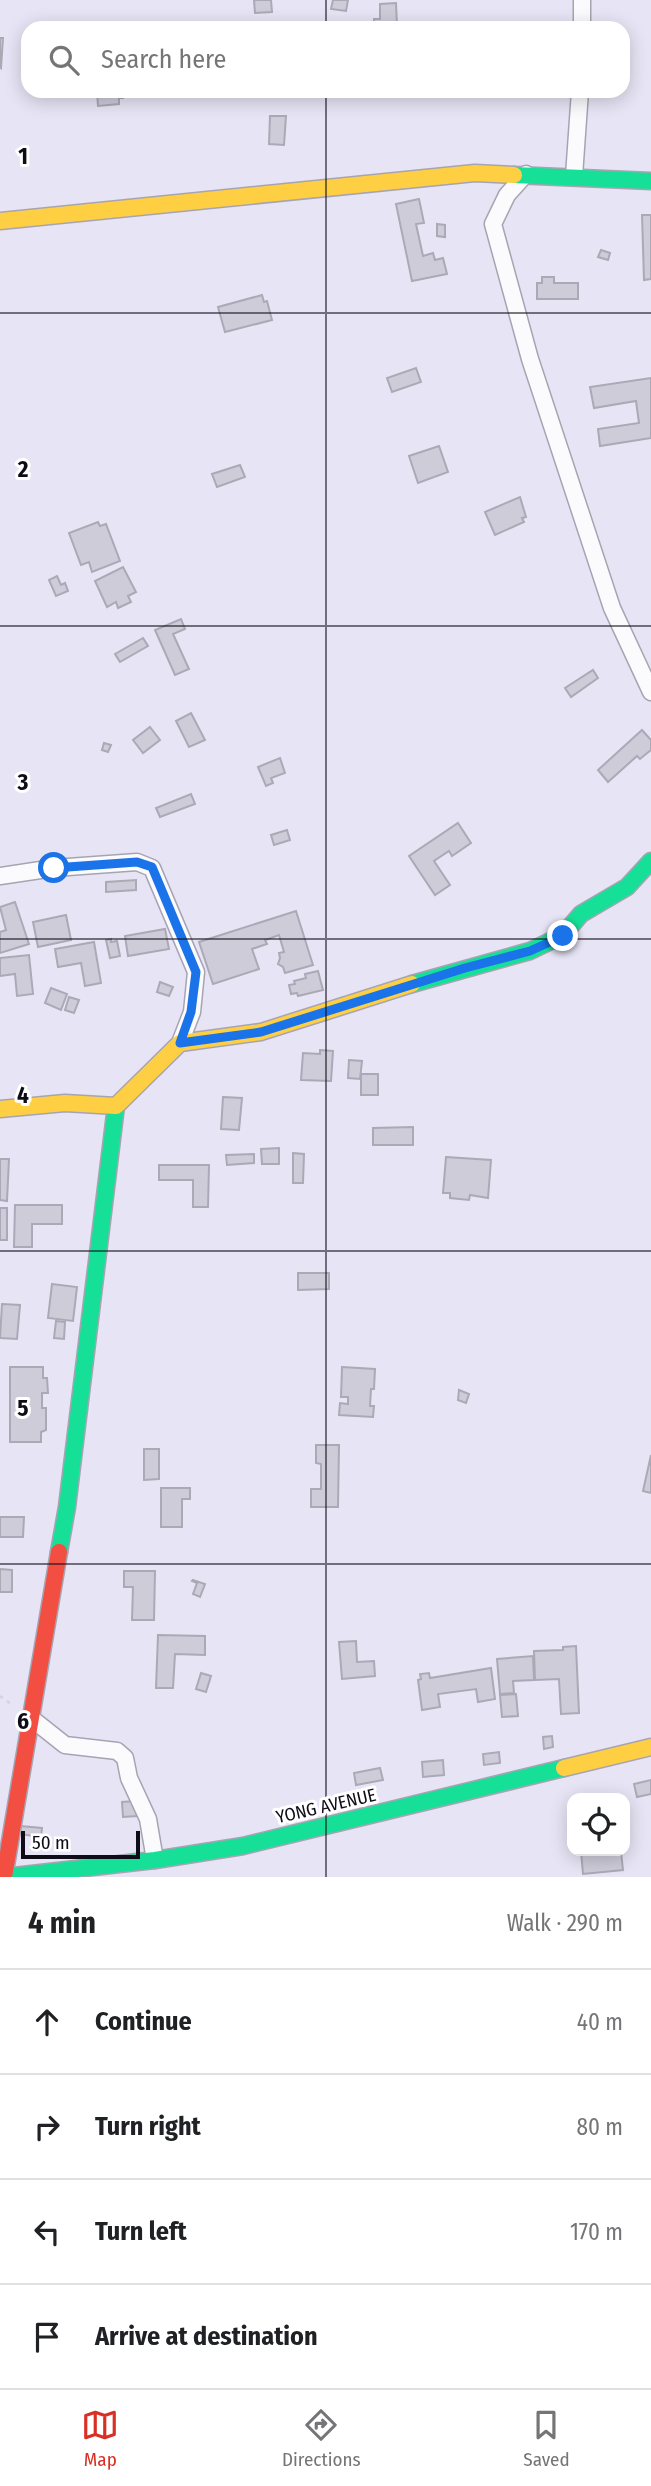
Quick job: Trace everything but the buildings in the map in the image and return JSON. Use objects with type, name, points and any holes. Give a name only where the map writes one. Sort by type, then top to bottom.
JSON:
[{"type":"street","points":[[582,0],[582,21]]},
{"type":"street","points":[[573,176],[579,98]]},
{"type":"street","points":[[0,221],[475,173],[651,181]]},
{"type":"street","points":[[526,174],[507,195],[493,224],[530,359],[612,608],[647,674],[651,692]]},
{"type":"street","points":[[180,1043],[261,1032],[465,968],[530,951],[563,936],[581,914],[627,887],[651,861]]},
{"type":"street","points":[[0,876],[54,868],[137,862],[152,867],[196,972],[191,1012],[180,1043],[116,1106],[67,1507],[5,1877]]},
{"type":"street","points":[[0,1108],[65,1103],[116,1106]]},
{"type":"street","points":[[32,1718],[65,1745],[117,1751],[124,1758],[129,1777],[148,1819],[155,1860]]},
{"type":"street","name":"YONG AVENUE","points":[[5,1877],[155,1860],[243,1846],[651,1747]]},
{"type":"traffic: fast","points":[[514,175],[651,181]]},
{"type":"traffic: fast","points":[[412,984],[530,951],[563,935],[581,914],[627,887],[651,861]]},
{"type":"traffic: fast","points":[[59,1552],[67,1507],[116,1106]]},
{"type":"traffic: fast","points":[[5,1877],[155,1860],[243,1846],[564,1768]]},
{"type":"traffic: slow","points":[[0,221],[475,173],[514,175]]},
{"type":"traffic: slow","points":[[0,1109],[65,1103],[116,1106],[180,1043],[261,1032],[412,984]]},
{"type":"traffic: slow","points":[[564,1768],[651,1747]]},
{"type":"traffic: jam","points":[[4,1877],[59,1552]]},
{"type":"route","points":[[54,868],[137,862],[152,867],[196,972],[191,1012],[180,1043],[261,1032],[465,968],[530,951],[563,936]]}]
